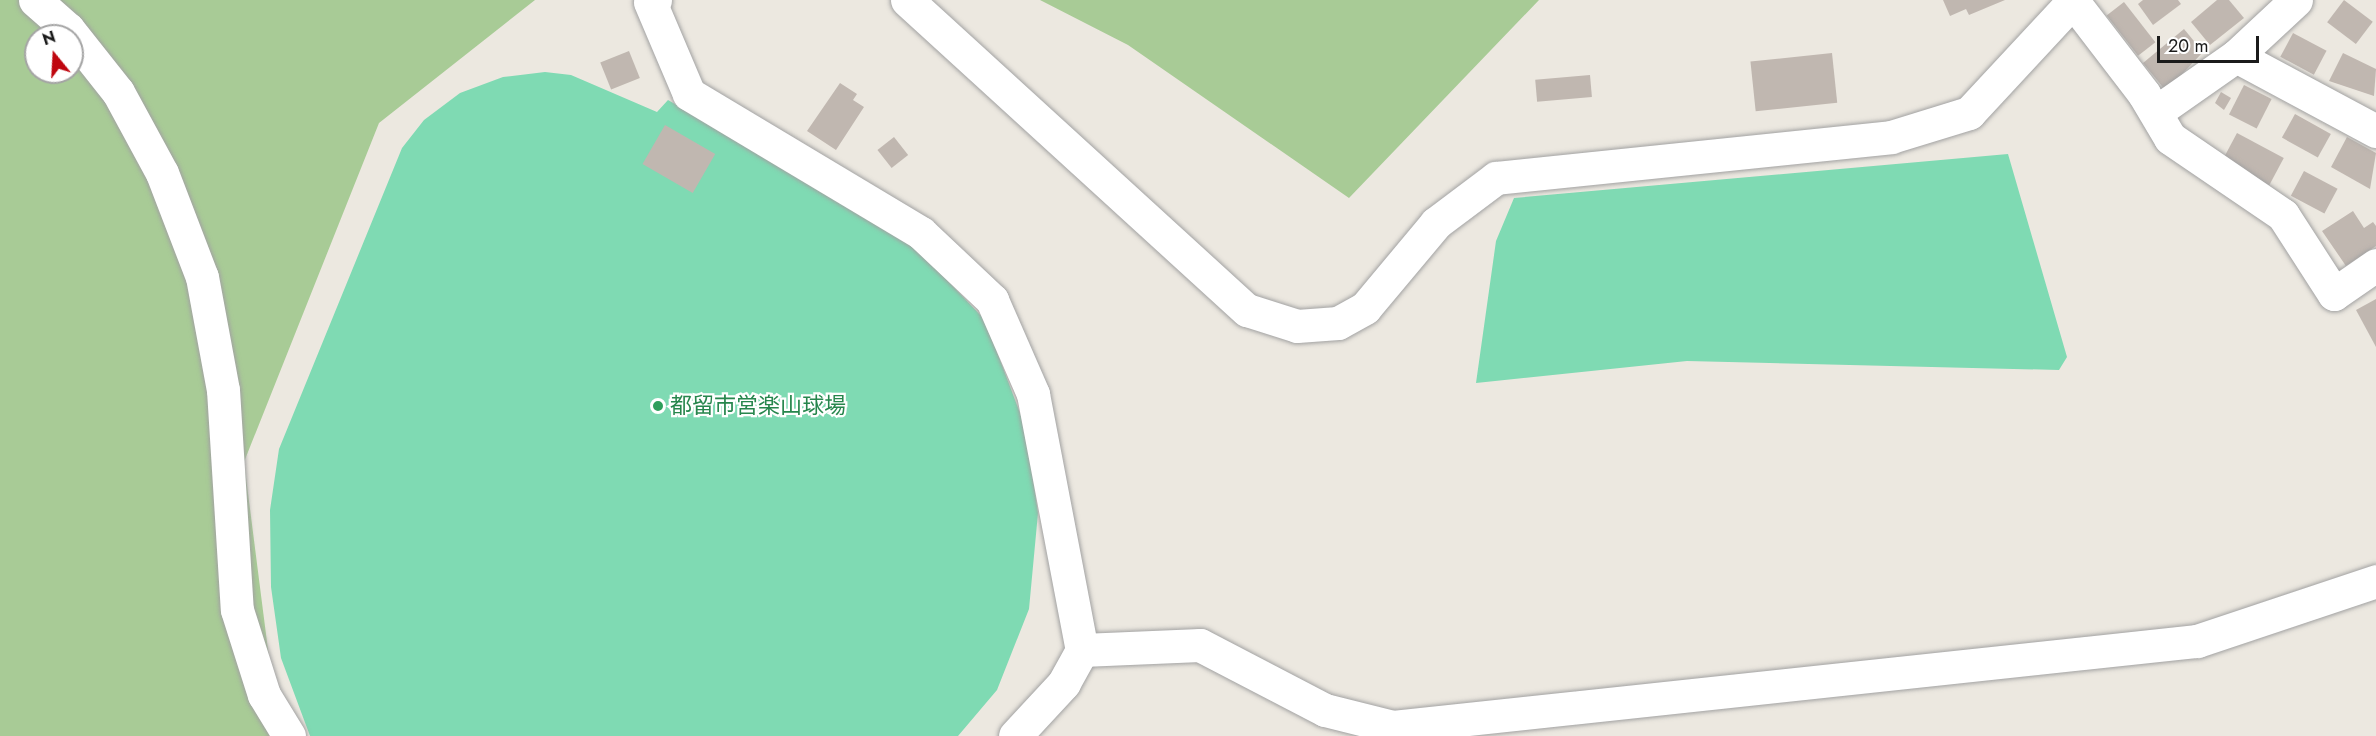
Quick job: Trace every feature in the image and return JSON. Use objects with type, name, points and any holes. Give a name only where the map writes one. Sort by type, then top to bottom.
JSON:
[{"type":"street","points":[[35,0],[68,29],[118,92],[162,173],[202,276],[223,390],[237,610],[264,695],[289,736]]},
{"type":"street","points":[[655,0],[650,2],[689,94],[921,233],[993,300],[1033,394],[1082,650],[1064,683],[1015,736]]},
{"type":"street","points":[[907,0],[1247,310],[1297,326],[1338,323],[1365,308],[1436,223],[1496,178],[1891,137],[1969,113],[2072,1],[2156,112],[2170,138],[2283,216],[2334,294],[2376,265]]},
{"type":"street","points":[[2156,112],[2236,56],[2296,0]]},
{"type":"street","points":[[2236,56],[2376,131]]},
{"type":"street","points":[[1082,650],[1200,645],[1325,710],[1393,727],[2197,641],[2376,581]]},
{"type":"green space","points":[[0,0],[535,0],[379,123],[244,462],[279,736],[0,736]]},
{"type":"green space","points":[[1040,0],[1539,0],[1349,198],[1128,45]]},
{"type":"green space","name":"都留市営楽山球場","points":[[545,72],[571,75],[657,112],[668,100],[908,239],[985,320],[1026,429],[1038,513],[1029,609],[997,690],[958,736],[310,736],[281,658],[271,587],[270,510],[279,449],[402,148],[424,120],[460,93],[503,77]]},
{"type":"green space","points":[[2008,154],[2067,357],[2059,370],[1687,361],[1476,383],[1496,241],[1514,198]]},
{"type":"building","points":[[1943,0],[2005,0],[1969,15],[1966,9],[1950,16]]},
{"type":"building","points":[[2143,0],[2178,0],[2181,4],[2153,25],[2138,4]]},
{"type":"building","points":[[2217,0],[2229,0],[2244,18],[2210,45],[2191,22]]},
{"type":"building","points":[[2344,0],[2373,22],[2356,44],[2327,22]]},
{"type":"building","points":[[2124,2],[2155,42],[2138,56],[2107,16]]},
{"type":"building","points":[[2184,29],[2203,52],[2166,91],[2143,63]]},
{"type":"building","points":[[2293,33],[2327,51],[2314,75],[2280,57]]},
{"type":"building","points":[[629,51],[640,78],[611,90],[600,63]]},
{"type":"building","points":[[1832,53],[1837,103],[1756,111],[1750,62]]},
{"type":"building","points":[[2343,53],[2376,69],[2374,96],[2329,81]]},
{"type":"building","points":[[1590,75],[1592,97],[1537,102],[1535,80]]},
{"type":"building","points":[[840,83],[857,94],[853,100],[864,107],[836,150],[807,131]]},
{"type":"building","points":[[2244,85],[2272,99],[2257,128],[2229,114]]},
{"type":"building","points":[[2221,92],[2231,98],[2224,110],[2215,103]]},
{"type":"building","points":[[2295,114],[2331,134],[2318,157],[2282,138]]},
{"type":"building","points":[[665,125],[715,154],[693,193],[642,164]]},
{"type":"building","points":[[2237,133],[2284,158],[2269,185],[2222,160]]},
{"type":"building","points":[[894,137],[908,155],[892,168],[877,150]]},
{"type":"building","points":[[2347,137],[2376,153],[2370,189],[2331,167]]},
{"type":"building","points":[[2304,171],[2338,189],[2324,214],[2291,196]]},
{"type":"building","points":[[2353,211],[2364,228],[2373,222],[2376,226],[2376,246],[2346,266],[2322,231]]},
{"type":"building","points":[[2376,299],[2376,347],[2356,310]]},
{"type":"place","name":"都留市営楽山球場","points":[[658,406]]}]
